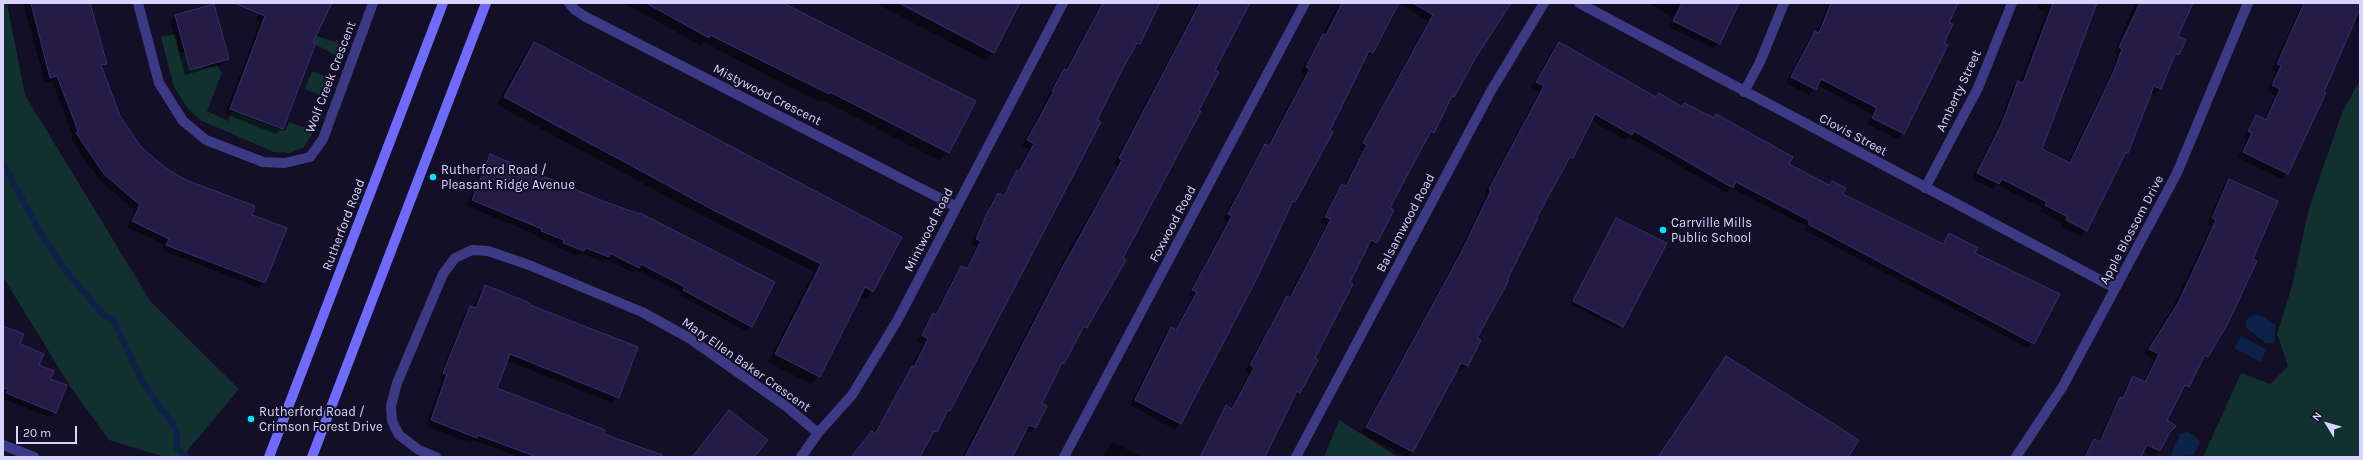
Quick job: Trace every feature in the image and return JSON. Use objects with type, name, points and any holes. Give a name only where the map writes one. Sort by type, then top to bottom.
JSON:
[{"type":"main road","name":"Rutherford Road","points":[[269,457],[443,3]]},
{"type":"main road","points":[[312,457],[486,3]]},
{"type":"street","name":"Wolf Creek Crescent","points":[[138,3],[159,84],[183,122],[206,140],[263,162],[285,163],[310,156],[323,139],[373,3]]},
{"type":"street","name":"Mistywood Crescent","points":[[569,3],[574,10],[586,17],[955,206]]},
{"type":"street","name":"Mintwood Road","points":[[801,457],[818,433],[852,396],[897,321],[955,206],[1063,3]]},
{"type":"street","name":"Foxwood Road","points":[[1064,457],[1305,3]]},
{"type":"street","name":"Balsamwood Road","points":[[1296,457],[1492,91],[1544,3]]},
{"type":"street","name":"Clovis Street","points":[[1579,3],[2115,288]]},
{"type":"street","points":[[1744,92],[1760,62],[1784,3]]},
{"type":"street","name":"Amberty Street","points":[[1925,188],[1978,88],[2012,3]]},
{"type":"street","name":"Apple Blossom Drive","points":[[2016,457],[2063,386],[2177,173],[2248,3]]},
{"type":"street","name":"Mary Ellen Baker Crescent","points":[[436,457],[419,450],[399,435],[392,421],[391,406],[404,368],[448,265],[464,253],[480,250],[529,264],[600,293],[668,326],[689,338],[787,407],[818,433]]},
{"type":"street","points":[[3,445],[34,457]]},
{"type":"green space","points":[[3,3],[7,3],[25,95],[151,302],[239,389],[182,457],[165,457],[109,440],[70,386],[3,277]]},
{"type":"green space","points":[[176,34],[179,52],[185,52],[204,68],[217,66],[222,73],[207,111],[228,121],[232,111],[285,131],[289,122],[314,131],[304,147],[290,153],[274,152],[202,121],[188,109],[174,87],[161,37]]},
{"type":"green space","points":[[314,35],[347,46],[342,59],[311,42]]},
{"type":"green space","points":[[312,71],[333,80],[327,98],[305,89]]},
{"type":"green space","points":[[2360,80],[2360,457],[2203,457],[2241,373],[2270,384],[2288,366],[2277,334],[2292,286],[2309,208],[2342,113]]},
{"type":"green space","points":[[1339,420],[1398,457],[1324,457]]},
{"type":"water","points":[[2256,314],[2264,317],[2271,323],[2276,324],[2274,343],[2266,343],[2246,328],[2246,320]]},
{"type":"water","points":[[2241,336],[2266,349],[2260,362],[2234,348]]},
{"type":"water","points":[[2187,432],[2195,436],[2200,442],[2194,455],[2174,457],[2171,454],[2180,434]]},
{"type":"building","points":[[31,3],[90,3],[107,64],[101,65],[120,116],[141,147],[166,168],[186,180],[255,206],[252,215],[287,228],[265,283],[166,245],[169,239],[132,221],[140,205],[104,174],[76,133],[78,131],[57,76],[50,78]]},
{"type":"building","points":[[234,3],[332,3],[313,42],[316,43],[283,129],[230,109],[265,16]]},
{"type":"building","points":[[646,3],[783,3],[976,101],[949,153],[830,92],[829,94],[710,35],[709,38]]},
{"type":"building","points":[[899,3],[1020,3],[994,53]]},
{"type":"building","points":[[1103,3],[1160,3],[1140,44],[1137,43],[1122,70],[1097,120],[1101,122],[950,411],[948,410],[937,432],[934,431],[920,457],[851,457],[872,431],[875,434],[912,366],[914,367],[928,339],[922,335],[933,313],[936,315],[961,266],[967,269],[981,241],[976,239],[986,215],[998,193],[1004,196],[1017,170],[1019,171],[1034,144],[1027,140],[1054,91],[1052,91],[1064,69],[1067,70]]},
{"type":"building","points":[[1200,3],[1250,3],[1215,70],[1219,72],[1199,110],[1201,111],[1123,258],[1126,260],[1087,328],[1084,326],[1064,364],[1062,363],[1042,403],[1047,406],[1036,428],[1029,425],[1012,457],[965,457],[1060,272],[1122,160],[1119,158]]},
{"type":"building","points":[[1342,3],[1399,3],[1373,53],[1369,51],[1330,130],[1333,132],[1295,202],[1293,201],[1256,280],[1181,424],[1135,400],[1171,327],[1176,330],[1197,292],[1192,290],[1232,216],[1228,214],[1265,144],[1269,146],[1310,69],[1306,67],[1323,34],[1326,35]]},
{"type":"building","points":[[1413,3],[1511,3],[1475,59],[1454,97],[1452,96],[1434,133],[1431,131],[1390,208],[1394,210],[1377,243],[1371,240],[1350,282],[1353,284],[1315,358],[1318,360],[1300,393],[1297,391],[1265,457],[1200,457],[1226,405],[1232,409],[1254,368],[1250,365],[1287,296],[1290,298],[1331,219],[1325,217],[1342,184],[1346,186],[1367,145],[1363,143],[1433,15]]},
{"type":"building","points":[[1682,3],[1739,3],[1720,44],[1673,21]]},
{"type":"building","points":[[1831,3],[1958,3],[1949,23],[1953,24],[1944,43],[1948,45],[1904,134],[1872,118],[1877,108],[1821,79],[1816,90],[1791,77],[1815,31],[1819,33]]},
{"type":"building","points":[[2053,3],[2097,3],[2042,149],[2070,163],[2114,71],[2122,49],[2119,47],[2140,3],[2193,3],[2178,36],[2186,40],[2179,55],[2175,54],[2161,89],[2154,86],[2128,153],[2126,152],[2087,231],[2066,220],[2068,217],[2045,205],[2047,202],[2002,179],[1999,184],[1977,173],[2002,123],[2018,81],[2023,83]]},
{"type":"building","points":[[2304,3],[2360,3],[2360,9],[2324,92],[2326,93],[2288,174],[2243,152],[2252,133],[2248,131],[2256,115],[2266,120],[2280,89],[2272,85],[2281,66],[2277,64]]},
{"type":"building","points":[[214,4],[229,59],[190,70],[175,15]]},
{"type":"building","points":[[534,42],[902,237],[873,292],[865,287],[820,377],[775,354],[821,264],[717,212],[504,97]]},
{"type":"building","points":[[1559,42],[1656,97],[1659,93],[1682,107],[1684,103],[1714,118],[1716,114],[1793,157],[1789,164],[1829,185],[1832,181],[1846,188],[1843,194],[1943,244],[1949,233],[1978,248],[1975,253],[2060,294],[2034,344],[1808,224],[1810,221],[1736,182],[1733,188],[1634,131],[1632,135],[1595,114],[1573,158],[1570,157],[1537,217],[1538,218],[1507,280],[1509,280],[1477,338],[1481,340],[1468,366],[1461,363],[1413,452],[1366,427],[1462,251],[1491,190],[1489,189],[1544,86],[1536,82]]},
{"type":"building","points":[[490,154],[603,201],[639,214],[640,213],[775,282],[752,327],[683,290],[685,287],[641,264],[639,268],[610,253],[609,257],[586,248],[584,251],[563,243],[564,240],[541,231],[542,229],[472,200]]},
{"type":"building","points":[[2229,179],[2278,201],[2253,259],[2257,261],[2228,323],[2208,357],[2205,355],[2189,387],[2185,385],[2167,420],[2176,426],[2170,432],[2160,451],[2147,445],[2141,457],[2085,457],[2094,439],[2100,442],[2120,397],[2123,398],[2133,376],[2145,382],[2159,354],[2149,349],[2178,303],[2216,220],[2212,218]]},
{"type":"building","points":[[1616,218],[1667,243],[1623,327],[1573,301]]},
{"type":"building","points":[[485,285],[530,303],[530,305],[638,347],[619,398],[510,354],[497,388],[605,430],[604,434],[662,455],[662,457],[537,457],[478,435],[477,438],[431,420],[447,374],[443,373],[470,306],[476,308]]},
{"type":"building","points":[[3,326],[24,334],[20,344],[44,354],[39,365],[54,371],[50,379],[67,385],[56,413],[6,393],[8,389],[3,388]]},
{"type":"building","points":[[1726,356],[1859,440],[1848,457],[1658,457]]},
{"type":"building","points":[[729,410],[768,440],[754,457],[692,457]]},
{"type":"waterway","points":[[3,163],[32,218],[62,266],[104,316],[113,319],[141,379],[177,431],[177,448],[187,457]]},
{"type":"place","name":"Rutherford Road / Pleasant Ridge Avenue","points":[[433,177]]},
{"type":"place","name":"Carrville Mills Public School","points":[[1663,230]]},
{"type":"place","name":"Rutherford Road / Crimson Forest Drive","points":[[251,419]]}]
